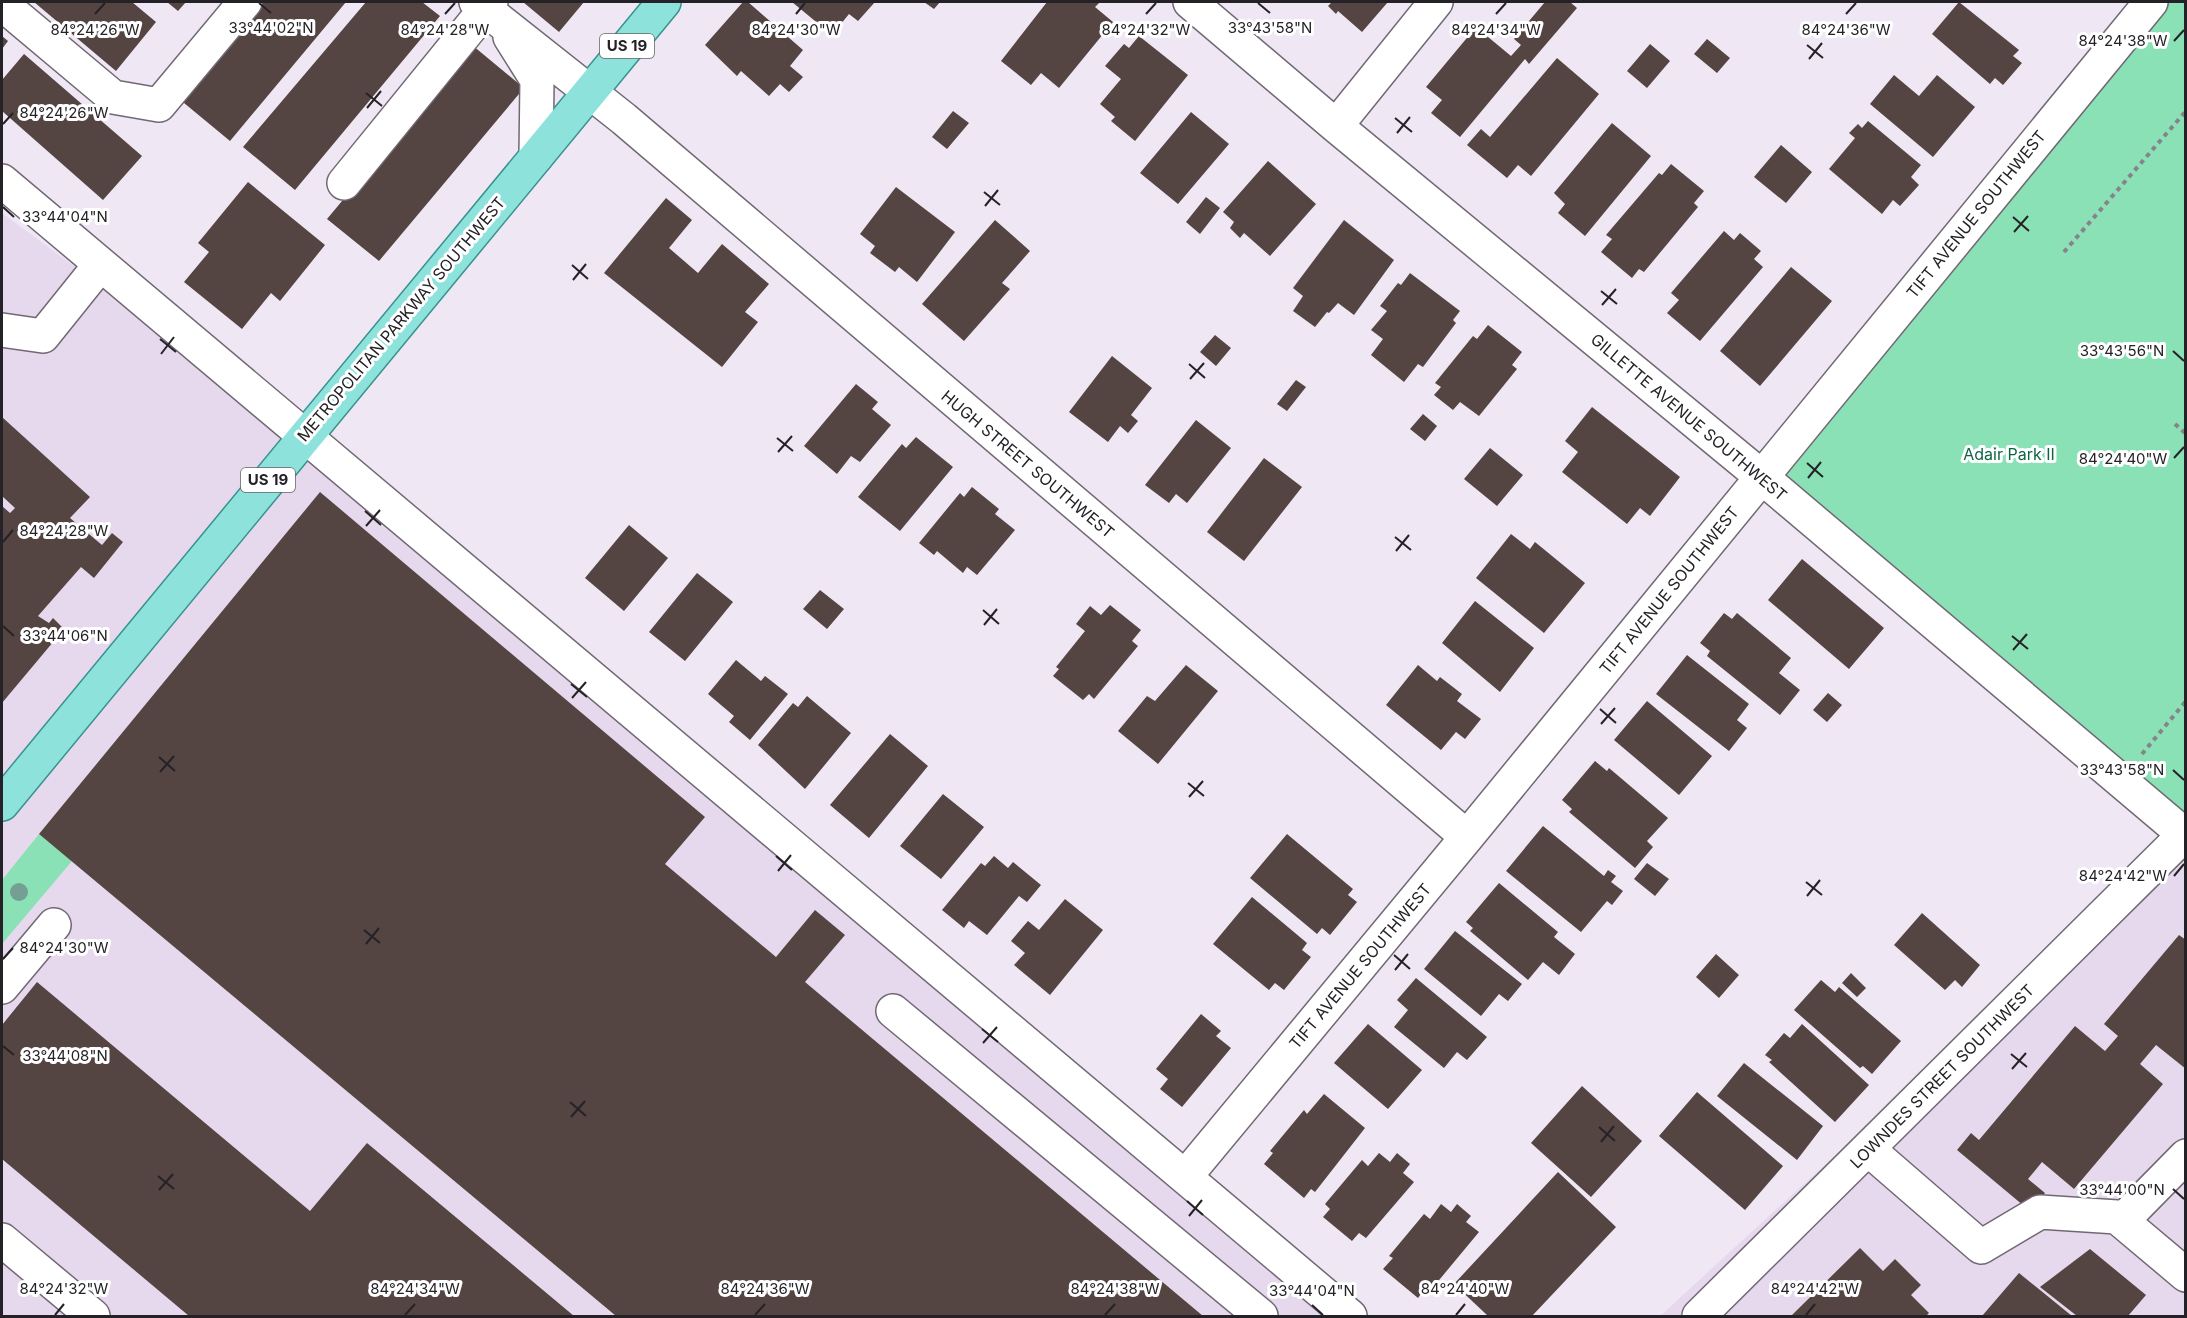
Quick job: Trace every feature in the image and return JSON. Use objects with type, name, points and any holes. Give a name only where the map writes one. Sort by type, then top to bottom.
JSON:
[{"type":"main road","name":"METROPOLITAN PARKWAY SOUTHWEST","points":[[2,804],[664,2]]},
{"type":"street","points":[[2,4],[112,97],[159,105],[245,2]]},
{"type":"street","name":"GILLETTE AVENUE SOUTHWEST","points":[[1190,2],[1336,126],[1762,477],[2185,836]]},
{"type":"street","points":[[1336,126],[1436,2]]},
{"type":"street","name":"TIFT AVENUE SOUTHWEST","points":[[1185,1177],[1467,837],[2151,2]]},
{"type":"street","points":[[344,183],[488,8],[537,80],[536,157]]},
{"type":"street","name":"HUGH STREET SOUTHWEST","points":[[488,8],[591,91],[1467,837]]},
{"type":"street","points":[[2,181],[1350,1317]]},
{"type":"street","points":[[2,330],[43,336],[100,265]]},
{"type":"street","name":"LOWNDES STREET SOUTHWEST","points":[[1700,1317],[2185,836]]},
{"type":"street","points":[[2,987],[54,925]]},
{"type":"street","points":[[893,1011],[1261,1317]]},
{"type":"street","points":[[1868,1149],[1981,1247],[2040,1212],[2117,1217],[2186,1275]]},
{"type":"street","points":[[2122,1221],[2186,1156]]},
{"type":"street","points":[[2,1240],[93,1317]]},
{"type":"path","points":[[2064,252],[2186,111]]},
{"type":"path","points":[[2175,424],[2186,434]]},
{"type":"path","points":[[2120,780],[2186,701]]},
{"type":"shaded area","points":[[2,213],[297,430],[1356,1316],[2,1316]]},
{"type":"shaded area","points":[[2184,835],[2185,1316],[1660,1316]]},
{"type":"green space","name":"Adair Park II","points":[[2151,2],[2185,2],[2185,836],[1762,477]]},
{"type":"green space","points":[[39,834],[72,861],[2,944],[2,880]]},
{"type":"building","points":[[34,2],[132,2],[156,22],[116,71]]},
{"type":"building","points":[[167,2],[186,2],[178,11]]},
{"type":"building","points":[[259,2],[346,2],[230,141],[178,98]]},
{"type":"building","points":[[366,2],[422,2],[440,16],[295,190],[243,147]]},
{"type":"building","points":[[523,2],[584,2],[559,32]]},
{"type":"building","points":[[743,2],[748,2],[803,50],[790,66],[803,77],[789,92],[780,84],[769,96],[741,71],[737,76],[705,45]]},
{"type":"building","points":[[792,2],[875,2],[858,21],[849,14],[832,35]]},
{"type":"building","points":[[924,2],[940,2],[934,9]]},
{"type":"building","points":[[1047,2],[1100,2],[1095,7],[1113,22],[1059,88],[1041,73],[1031,85],[1001,61]]},
{"type":"building","points":[[1332,2],[1388,2],[1362,32],[1338,11],[1336,14],[1328,6]]},
{"type":"building","points":[[1545,2],[1570,2],[1577,8],[1529,64],[1525,59],[1460,137],[1431,113],[1442,100],[1426,87],[1476,27],[1511,56],[1521,45],[1514,39]]},
{"type":"building","points":[[1959,2],[2019,50],[2013,56],[2022,63],[2003,85],[1995,78],[1990,84],[1932,34]]},
{"type":"building","points":[[2,36],[8,41],[2,49]]},
{"type":"building","points":[[1139,36],[1188,75],[1135,141],[1111,121],[1115,117],[1100,104],[1121,79],[1105,66],[1124,44],[1129,48]]},
{"type":"building","points":[[1707,39],[1730,58],[1717,73],[1694,54]]},
{"type":"building","points":[[1650,44],[1670,61],[1647,88],[1627,71]]},
{"type":"building","points":[[472,45],[524,88],[379,261],[327,219]]},
{"type":"building","points":[[24,54],[142,156],[103,200],[2,111],[2,80]]},
{"type":"building","points":[[1557,58],[1599,94],[1531,176],[1518,165],[1507,178],[1467,145],[1481,129],[1490,137]]},
{"type":"building","points":[[1894,75],[1919,96],[1937,75],[1975,107],[1933,157],[1870,104]]},
{"type":"building","points":[[953,111],[969,123],[947,149],[932,137]]},
{"type":"building","points":[[1191,112],[1229,144],[1178,204],[1140,173]]},
{"type":"building","points":[[1868,121],[1921,165],[1911,177],[1919,185],[1900,206],[1893,200],[1882,214],[1829,169],[1855,138],[1849,133],[1858,124],[1862,128]]},
{"type":"building","points":[[1612,123],[1651,156],[1585,236],[1558,213],[1565,204],[1554,193]]},
{"type":"building","points":[[1781,145],[1812,172],[1786,203],[1754,177]]},
{"type":"building","points":[[1268,161],[1316,204],[1270,256],[1244,233],[1240,238],[1230,228],[1234,222],[1223,212]]},
{"type":"building","points":[[1671,164],[1704,191],[1694,203],[1698,207],[1644,272],[1639,269],[1632,278],[1601,252],[1612,239],[1606,235],[1659,173],[1662,175]]},
{"type":"building","points":[[248,182],[325,245],[280,301],[271,293],[242,329],[184,282],[209,252],[198,243]]},
{"type":"building","points":[[896,187],[955,232],[917,282],[899,267],[895,272],[870,253],[875,246],[860,234]]},
{"type":"building","points":[[1206,197],[1220,208],[1200,234],[1186,222]]},
{"type":"building","points":[[666,198],[692,220],[669,248],[698,273],[722,244],[769,284],[745,312],[758,322],[722,367],[604,273]]},
{"type":"building","points":[[995,220],[1030,251],[1002,283],[1010,289],[964,341],[922,304]]},
{"type":"building","points":[[1344,220],[1394,260],[1354,315],[1338,303],[1315,327],[1293,311],[1303,296],[1293,288]]},
{"type":"building","points":[[1724,231],[1734,240],[1740,233],[1761,251],[1754,259],[1763,267],[1700,341],[1667,313],[1679,300],[1671,293]]},
{"type":"building","points":[[1791,267],[1832,301],[1760,386],[1720,351]]},
{"type":"building","points":[[1410,273],[1460,311],[1453,320],[1456,323],[1423,367],[1418,364],[1404,382],[1371,355],[1383,339],[1371,330],[1387,311],[1380,306],[1398,283],[1401,285]]},
{"type":"building","points":[[1488,325],[1522,352],[1512,365],[1517,369],[1479,416],[1460,402],[1453,410],[1434,395],[1441,387],[1435,383],[1473,336],[1477,339]]},
{"type":"building","points":[[1215,335],[1231,348],[1216,366],[1200,352]]},
{"type":"building","points":[[1112,356],[1152,388],[1131,415],[1138,421],[1128,433],[1120,426],[1108,442],[1069,412]]},
{"type":"building","points":[[1296,380],[1306,387],[1287,411],[1277,404]]},
{"type":"building","points":[[856,384],[878,402],[872,409],[891,425],[860,462],[851,456],[837,474],[804,446]]},
{"type":"building","points":[[1592,407],[1680,477],[1650,516],[1640,508],[1627,524],[1562,472],[1578,452],[1565,441]]},
{"type":"building","points":[[1423,414],[1437,426],[1425,441],[1410,429]]},
{"type":"building","points":[[2,417],[90,497],[70,518],[102,545],[112,533],[123,542],[94,578],[81,567],[38,616],[49,623],[53,618],[64,629],[2,703],[2,506],[10,513],[15,508],[2,496]]},
{"type":"building","points":[[1196,420],[1231,448],[1187,503],[1176,494],[1169,503],[1145,485]]},
{"type":"building","points":[[916,437],[953,467],[900,531],[858,497],[902,444],[906,448]]},
{"type":"building","points":[[1490,448],[1523,475],[1497,506],[1464,479]]},
{"type":"building","points":[[1264,458],[1302,487],[1244,561],[1207,532]]},
{"type":"building","points":[[972,487],[999,509],[995,514],[1015,530],[977,575],[967,567],[963,573],[937,551],[934,555],[919,543],[960,493],[964,497]]},
{"type":"building","points":[[320,492],[705,817],[665,864],[776,957],[815,910],[845,935],[805,982],[1203,1316],[616,1316],[39,834]]},
{"type":"building","points":[[629,525],[668,558],[624,611],[585,578]]},
{"type":"building","points":[[1511,534],[1530,549],[1535,542],[1585,583],[1544,633],[1476,578]]},
{"type":"building","points":[[1802,559],[1884,628],[1849,669],[1768,600]]},
{"type":"building","points":[[697,573],[733,602],[685,661],[649,632]]},
{"type":"building","points":[[820,590],[844,609],[827,629],[803,609]]},
{"type":"building","points":[[1475,601],[1534,648],[1500,692],[1442,643]]},
{"type":"building","points":[[1110,605],[1141,630],[1132,641],[1138,646],[1094,699],[1089,694],[1083,700],[1053,676],[1059,669],[1056,667],[1085,631],[1076,624],[1090,606],[1101,615]]},
{"type":"building","points":[[1724,613],[1732,619],[1737,613],[1791,658],[1779,673],[1800,690],[1780,715],[1707,656],[1710,651],[1700,643]]},
{"type":"building","points":[[1687,655],[1749,704],[1737,720],[1747,728],[1729,751],[1656,694]]},
{"type":"building","points":[[736,660],[761,681],[765,676],[788,694],[750,740],[729,722],[734,716],[708,694]]},
{"type":"building","points":[[1186,665],[1218,691],[1158,764],[1118,731],[1147,696],[1155,701]]},
{"type":"building","points":[[1418,665],[1437,681],[1440,677],[1462,694],[1457,701],[1481,719],[1465,739],[1456,732],[1441,750],[1386,705]]},
{"type":"building","points":[[1828,693],[1842,705],[1827,722],[1813,710]]},
{"type":"building","points":[[807,696],[851,733],[805,789],[758,745],[793,703],[798,707]]},
{"type":"building","points":[[1647,701],[1712,756],[1679,795],[1614,740]]},
{"type":"building","points":[[890,734],[928,766],[869,838],[830,805]]},
{"type":"building","points":[[1595,761],[1607,771],[1609,768],[1668,818],[1647,841],[1653,847],[1635,868],[1569,812],[1572,809],[1562,800]]},
{"type":"building","points":[[943,794],[984,827],[941,879],[900,846]]},
{"type":"building","points":[[1543,826],[1604,876],[1608,870],[1616,876],[1611,882],[1623,891],[1612,905],[1607,901],[1581,932],[1506,871]]},
{"type":"building","points":[[1287,834],[1353,889],[1348,895],[1357,902],[1330,935],[1322,928],[1317,934],[1250,878]]},
{"type":"building","points":[[994,856],[1008,868],[1013,862],[1041,885],[1027,902],[1019,896],[987,935],[969,921],[964,928],[942,910],[981,863],[985,866]]},
{"type":"building","points":[[1647,863],[1669,879],[1655,896],[1634,879]]},
{"type":"building","points":[[1499,883],[1558,932],[1554,937],[1575,954],[1559,975],[1543,962],[1528,980],[1470,931],[1473,928],[1466,922]]},
{"type":"building","points":[[1252,897],[1307,943],[1302,950],[1311,957],[1284,990],[1275,983],[1269,990],[1213,944]]},
{"type":"building","points":[[1065,899],[1103,930],[1050,995],[1014,965],[1025,953],[1011,941],[1028,921],[1039,930]]},
{"type":"building","points":[[1922,913],[1980,965],[1962,987],[1955,980],[1945,990],[1894,945]]},
{"type":"building","points":[[1455,931],[1522,984],[1508,1001],[1499,994],[1481,1016],[1424,969]]},
{"type":"building","points":[[2179,935],[2186,940],[2186,1069],[2156,1045],[2140,1064],[2163,1084],[2074,1189],[2042,1162],[2028,1179],[2045,1193],[2030,1211],[1957,1150],[1971,1133],[1979,1140],[2075,1026],[2105,1051],[2118,1036],[2104,1024]]},
{"type":"building","points":[[1716,954],[1739,975],[1719,998],[1696,977]]},
{"type":"building","points":[[1851,973],[1866,988],[1857,997],[1842,983]]},
{"type":"building","points":[[1416,978],[1487,1037],[1467,1060],[1457,1052],[1444,1068],[1394,1027],[1408,1010],[1397,1000]]},
{"type":"building","points":[[1821,980],[1835,992],[1839,987],[1901,1041],[1872,1074],[1863,1066],[1860,1068],[1794,1010]]},
{"type":"building","points":[[37,982],[310,1211],[367,1143],[574,1316],[189,1316],[2,1159],[2,1025]]},
{"type":"building","points":[[1201,1014],[1221,1031],[1216,1036],[1231,1048],[1182,1107],[1160,1089],[1168,1079],[1156,1069]]},
{"type":"building","points":[[1368,1024],[1422,1070],[1388,1109],[1334,1063]]},
{"type":"building","points":[[1802,1024],[1869,1085],[1835,1122],[1769,1062],[1772,1060],[1765,1055],[1784,1033],[1790,1038]]},
{"type":"building","points":[[1744,1063],[1823,1126],[1797,1160],[1717,1096]]},
{"type":"building","points":[[1582,1086],[1642,1141],[1591,1197],[1531,1143]]},
{"type":"building","points":[[1697,1092],[1783,1166],[1745,1210],[1659,1136]]},
{"type":"building","points":[[1324,1094],[1365,1128],[1315,1192],[1311,1189],[1304,1198],[1264,1164],[1273,1153],[1270,1151],[1304,1110],[1307,1114]]},
{"type":"building","points":[[1379,1153],[1390,1162],[1397,1153],[1410,1164],[1403,1173],[1414,1182],[1366,1238],[1359,1233],[1352,1241],[1323,1217],[1330,1209],[1325,1204],[1362,1160],[1368,1166]]},
{"type":"building","points":[[1558,1172],[1616,1227],[1532,1316],[1488,1316],[1454,1284]]},
{"type":"building","points":[[1441,1204],[1451,1212],[1457,1204],[1471,1216],[1466,1222],[1479,1232],[1430,1291],[1426,1287],[1418,1298],[1383,1269],[1393,1258],[1389,1256],[1424,1214],[1430,1219]]},
{"type":"building","points":[[1860,1248],[1883,1271],[1895,1259],[1921,1285],[1911,1295],[1929,1313],[1926,1316],[1791,1316]]},
{"type":"building","points":[[2090,1249],[2146,1295],[2128,1316],[2077,1316],[2040,1287]]},
{"type":"building","points":[[2019,1273],[2072,1316],[1982,1316]]}]
